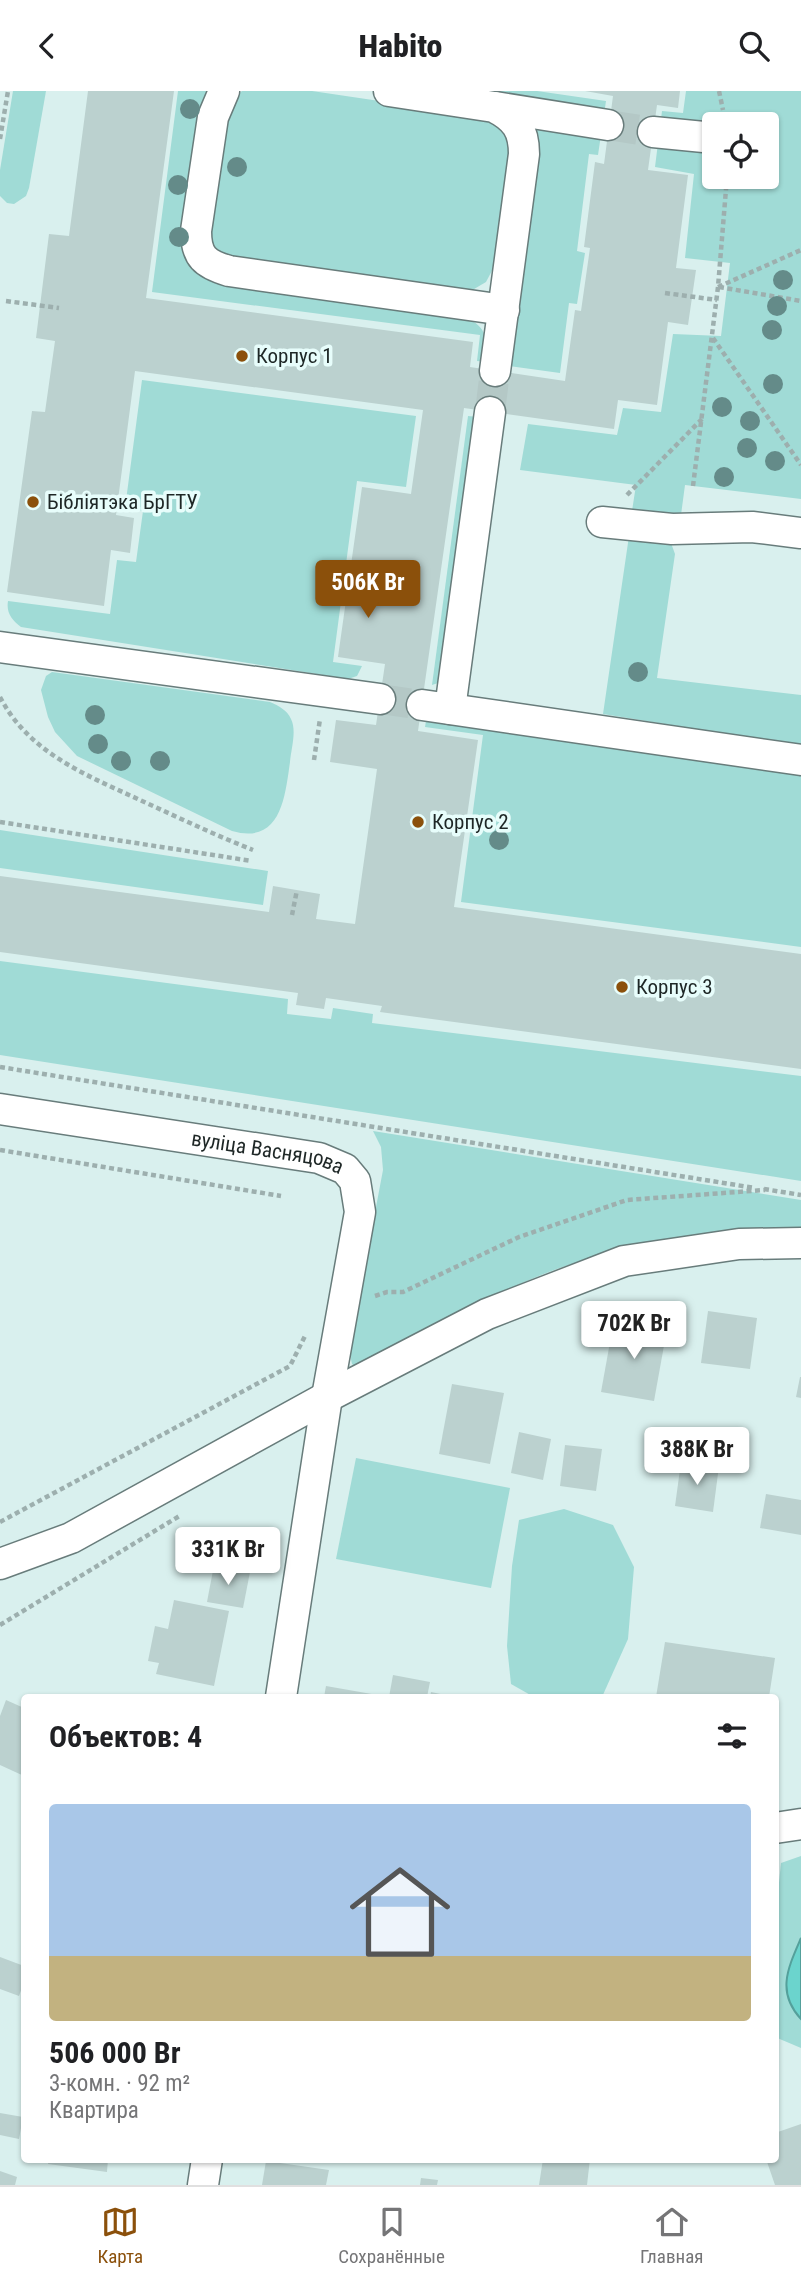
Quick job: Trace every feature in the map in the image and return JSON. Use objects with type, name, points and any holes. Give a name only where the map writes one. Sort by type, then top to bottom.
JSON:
[{"type":"street","points":[[224,91],[213,117],[196,231],[200,254],[208,263],[229,271],[504,310]]},
{"type":"street","points":[[389,91],[608,125]]},
{"type":"street","points":[[494,107],[509,114],[519,126],[524,139],[495,371]]},
{"type":"street","points":[[653,132],[702,137]]},
{"type":"street","points":[[489,412],[436,707],[801,760]]},
{"type":"street","points":[[602,522],[672,529],[752,527],[801,533]]},
{"type":"street","points":[[0,647],[380,699]]},
{"type":"street","name":"вуліца Васняцова","points":[[0,1109],[319,1158],[345,1169],[355,1181],[360,1212],[327,1397],[281,1694]]},
{"type":"street","points":[[0,1564],[71,1538],[327,1397],[487,1314],[624,1261],[739,1244],[801,1243]]},
{"type":"street","points":[[779,1827],[801,1824]]},
{"type":"street","points":[[203,2185],[206,2163]]},
{"type":"path","points":[[0,139],[8,91]]},
{"type":"path","points":[[692,486],[717,300],[726,189]]},
{"type":"path","points":[[718,287],[801,250]]},
{"type":"path","points":[[718,287],[801,301]]},
{"type":"path","points":[[665,293],[717,300]]},
{"type":"path","points":[[6,301],[59,308]]},
{"type":"path","points":[[712,337],[801,465]]},
{"type":"path","points":[[602,522],[702,418]]},
{"type":"path","points":[[314,760],[323,692]]},
{"type":"path","points":[[0,697],[32,739],[70,767],[253,850]]},
{"type":"path","points":[[0,822],[252,861]]},
{"type":"path","points":[[292,915],[297,890]]},
{"type":"path","points":[[0,1067],[801,1195]]},
{"type":"path","points":[[0,1150],[281,1196]]},
{"type":"path","points":[[0,1625],[192,1509]]},
{"type":"shaded area","points":[[13,91],[46,91],[29,188],[26,196],[14,204],[7,203],[0,196],[0,170]]},
{"type":"shaded area","points":[[178,91],[210,91],[184,248],[465,317],[478,325],[485,335],[487,362],[477,361],[480,335],[152,292]]},
{"type":"shaded area","points":[[242,91],[312,91],[474,115],[503,127],[513,145],[496,263],[486,282],[469,292],[224,257],[210,246],[208,230],[223,121]]},
{"type":"shaded area","points":[[470,91],[537,91],[606,101],[598,155],[589,154],[577,251],[585,253],[577,304],[569,303],[560,373],[509,366],[536,151]]},
{"type":"shaded area","points":[[686,91],[801,91],[801,499],[685,485],[681,515],[632,511],[636,485],[520,470],[528,424],[617,435],[623,408],[661,412],[673,334],[721,336],[730,263],[685,258],[694,174],[655,167],[662,111],[683,113]]},
{"type":"shaded area","points":[[142,380],[416,416],[406,487],[357,481],[333,662],[362,666],[357,676],[348,679],[21,627],[12,619],[8,601],[110,614],[117,560],[136,562],[143,511],[125,508]]},
{"type":"shaded area","points":[[468,416],[478,417],[441,682],[432,685]]},
{"type":"shaded area","points":[[629,536],[671,543],[675,554],[657,678],[801,695],[801,746],[603,714]]},
{"type":"shaded area","points":[[52,672],[270,702],[280,707],[291,719],[294,734],[286,790],[278,815],[271,825],[261,831],[232,831],[77,756],[55,732],[48,717],[41,690],[46,676]]},
{"type":"shaded area","points":[[427,715],[801,774],[801,947],[461,902],[483,735],[425,727]]},
{"type":"shaded area","points":[[0,830],[268,871],[263,905],[0,868]]},
{"type":"shaded area","points":[[0,961],[288,999],[287,1014],[331,1019],[333,1008],[373,1014],[372,1023],[801,1076],[801,1181],[0,1055]]},
{"type":"shaded area","points":[[373,1131],[801,1200],[801,1228],[694,1239],[584,1260],[528,1280],[358,1369],[352,1364],[349,1350],[383,1170],[381,1147]]},
{"type":"shaded area","points":[[356,1458],[510,1488],[491,1588],[336,1559]]},
{"type":"shaded area","points":[[564,1509],[613,1525],[634,1567],[628,1639],[603,1694],[529,1694],[511,1684],[507,1646],[512,1566],[519,1520]]},
{"type":"shaded area","points":[[801,1856],[801,2048],[779,2039],[781,1863]]},
{"type":"shaded area","points":[[801,1938],[801,2019],[789,1999],[787,1980]]},
{"type":"building","points":[[88,91],[174,91],[146,298],[473,342],[470,367],[565,381],[575,310],[581,311],[590,248],[584,247],[595,162],[604,164],[613,96],[585,91],[680,91],[678,108],[657,105],[648,170],[688,175],[676,268],[696,270],[688,325],[668,322],[657,405],[618,400],[614,429],[464,408],[418,731],[478,740],[454,907],[801,954],[801,1069],[380,1012],[382,1006],[326,998],[324,1009],[296,1005],[298,993],[0,952],[0,876],[269,912],[273,886],[320,894],[316,919],[355,924],[377,769],[330,762],[336,720],[376,725],[385,664],[338,657],[362,487],[411,494],[423,410],[135,371],[116,515],[134,518],[130,553],[111,550],[104,606],[7,592],[32,411],[45,412],[55,341],[36,338],[49,234],[69,236]]},
{"type":"building","points":[[708,1311],[757,1318],[750,1369],[701,1363]]},
{"type":"building","points":[[614,1320],[667,1329],[654,1401],[601,1392]]},
{"type":"building","points":[[801,1377],[801,1398],[796,1397]]},
{"type":"building","points":[[452,1384],[504,1393],[490,1464],[439,1454]]},
{"type":"building","points":[[519,1432],[551,1439],[543,1480],[511,1473]]},
{"type":"building","points":[[565,1445],[602,1449],[596,1491],[560,1486]]},
{"type":"building","points":[[681,1462],[719,1466],[713,1512],[675,1506]]},
{"type":"building","points":[[766,1494],[801,1500],[801,1535],[760,1528]]},
{"type":"building","points":[[214,1565],[250,1572],[243,1608],[207,1602]]},
{"type":"building","points":[[174,1600],[229,1611],[214,1686],[156,1674],[159,1663],[148,1661],[155,1626],[168,1629]]},
{"type":"building","points":[[665,1642],[775,1658],[769,1694],[656,1694]]},
{"type":"building","points":[[393,1675],[430,1682],[428,1694],[390,1694]]},
{"type":"building","points":[[326,1686],[372,1694],[325,1694]]},
{"type":"building","points":[[6,1700],[21,1707],[21,1775],[0,1765],[0,1716]]},
{"type":"building","points":[[0,1957],[21,1965],[21,1990],[19,1996],[0,1989]]},
{"type":"building","points":[[0,2113],[21,2117],[19,2139],[0,2135]]},
{"type":"building","points":[[801,2124],[801,2185],[775,2185],[767,2163],[779,2163],[779,2132]]},
{"type":"building","points":[[48,2163],[108,2163],[107,2172]]},
{"type":"building","points":[[266,2163],[329,2170],[326,2185],[262,2185]]},
{"type":"building","points":[[542,2163],[590,2163],[587,2185],[539,2185]]},
{"type":"building","points":[[0,2171],[17,2177],[15,2185],[0,2185]]},
{"type":"building","points":[[421,2178],[438,2180],[437,2185],[420,2185]]},
{"type":"tunnel","points":[[608,125],[653,132]]},
{"type":"tunnel","points":[[490,412],[495,371]]},
{"type":"tunnel","points":[[380,699],[422,705]]},
{"type":"place","name":"Корпус 1","points":[[242,356]]},
{"type":"place","name":"Бібліятэка БрГТУ","points":[[33,502]]},
{"type":"place","name":"Корпус 2","points":[[418,822]]},
{"type":"place","name":"Корпус 3","points":[[622,987]]}]
